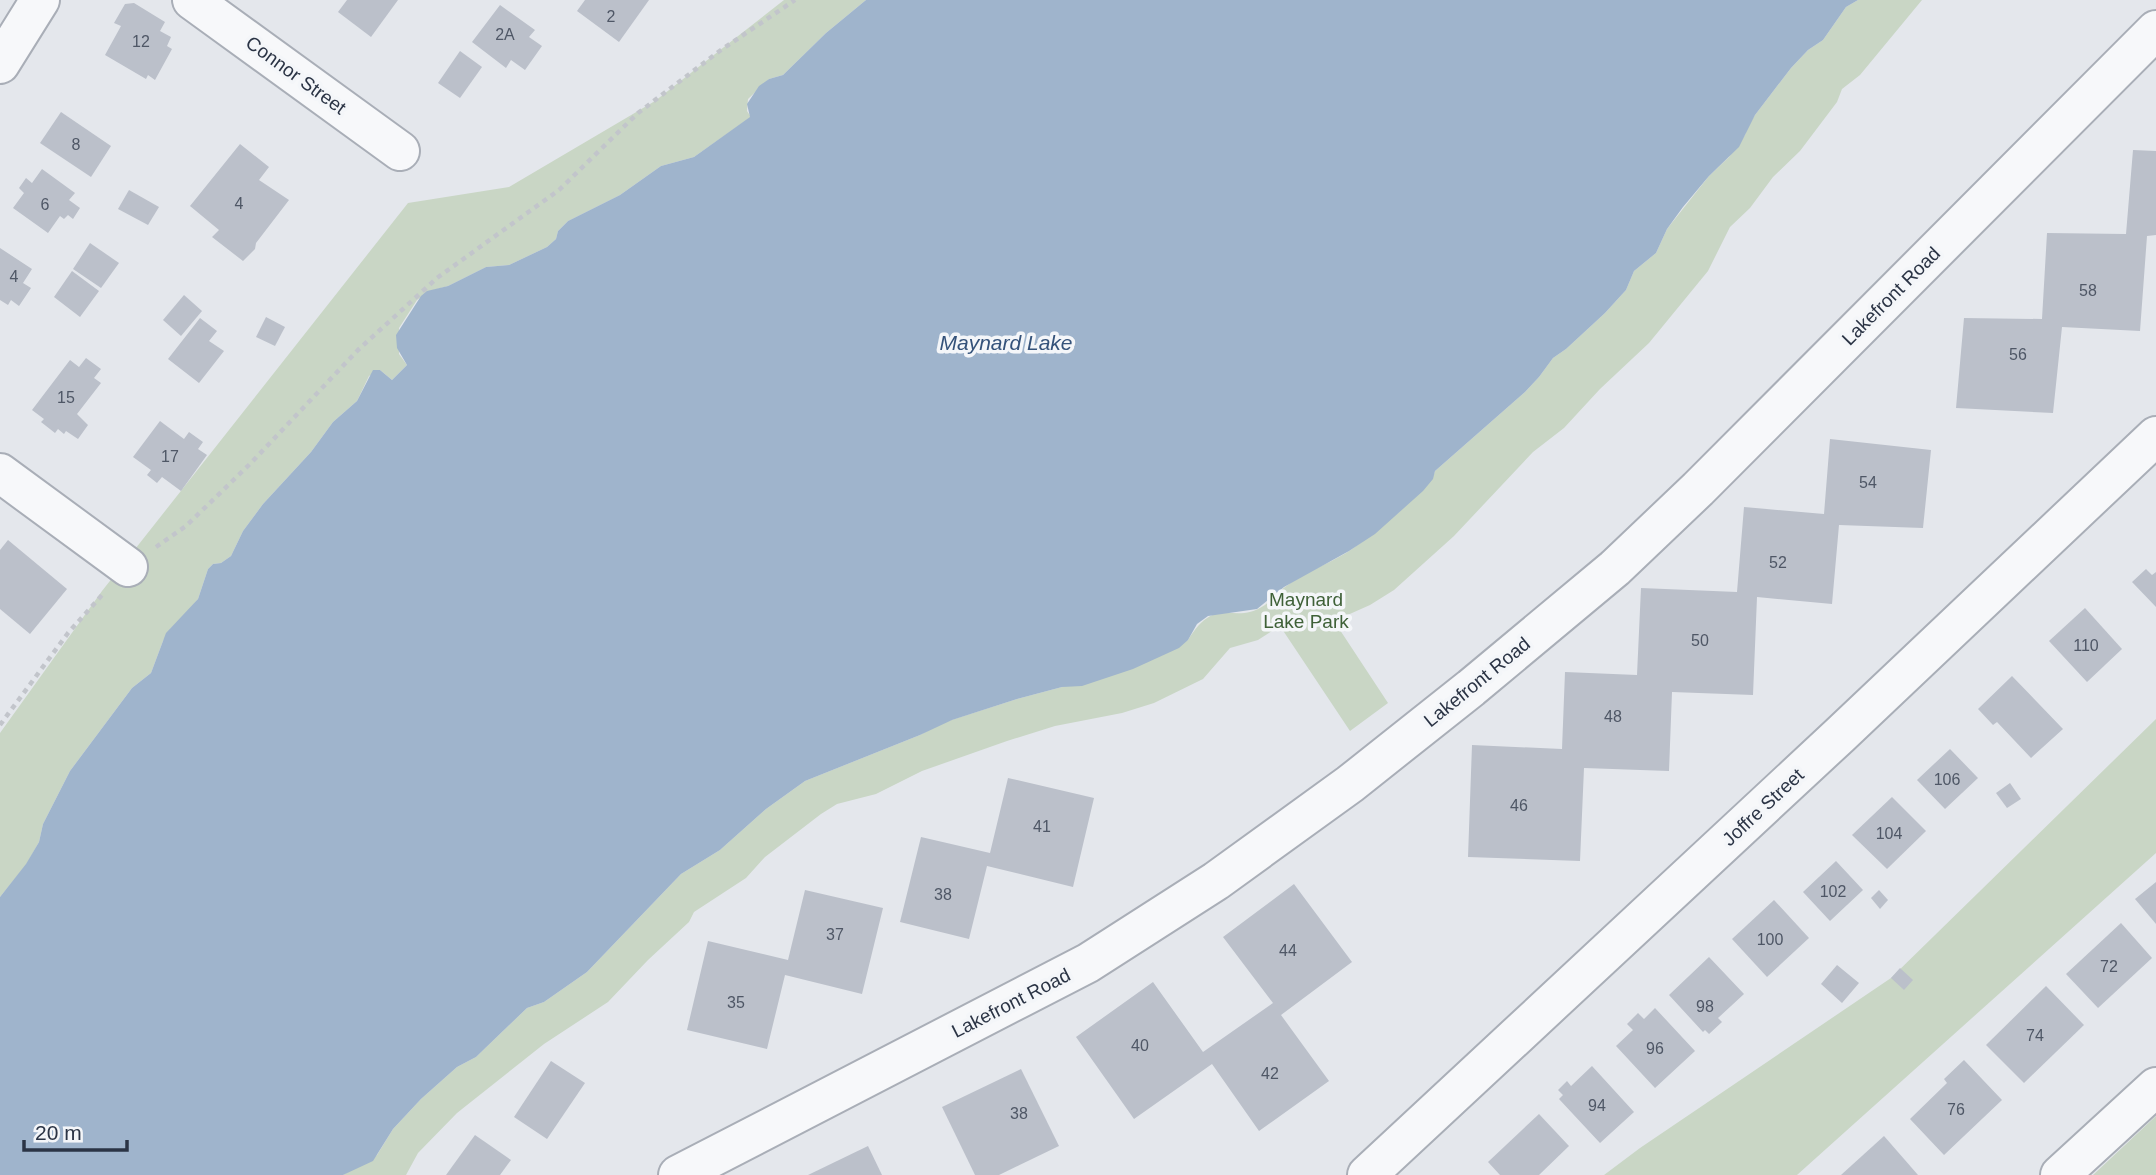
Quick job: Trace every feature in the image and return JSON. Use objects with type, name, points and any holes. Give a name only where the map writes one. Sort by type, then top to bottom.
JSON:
[{"type":"street","points":[[0,64],[40,0]]},
{"type":"street","name":"Connor Street","points":[[192,0],[400,151]]},
{"type":"street","name":"Lakefront Road","points":[[678,1175],[1088,963],[1216,881],[1350,784],[1615,568],[1718,470],[2156,30]]},
{"type":"street","name":"Joffre Street","points":[[1367,1175],[1850,726],[2156,436]]},
{"type":"street","points":[[0,473],[128,567]]},
{"type":"street","points":[[2060,1175],[2156,1087]]},
{"type":"path","points":[[0,725],[74,625],[128,567],[186,526],[250,464],[358,350],[437,278],[559,190],[638,113],[721,50],[795,0]]},
{"type":"green space","points":[[784,0],[866,0],[826,33],[783,75],[769,79],[748,99],[747,111],[751,117],[694,157],[661,166],[620,195],[568,221],[547,247],[509,265],[486,267],[448,286],[430,291],[417,300],[399,328],[399,354],[407,365],[392,380],[380,370],[369,376],[357,401],[333,422],[311,452],[263,504],[243,531],[231,556],[208,569],[198,599],[171,628],[151,673],[132,688],[70,771],[43,824],[39,842],[26,865],[0,897],[0,733],[102,591],[408,203],[509,187],[655,101]]},
{"type":"green space","name":"Maynard Lake Park","points":[[1858,0],[1922,0],[1860,75],[1842,89],[1837,102],[1800,151],[1773,177],[1750,208],[1730,227],[1708,271],[1649,343],[1600,389],[1564,428],[1533,452],[1454,536],[1394,590],[1370,605],[1334,621],[1388,703],[1350,731],[1280,626],[1258,640],[1230,648],[1203,679],[1154,703],[1122,713],[1055,726],[1007,741],[922,771],[876,794],[837,804],[765,857],[746,878],[694,912],[689,922],[608,1002],[544,1044],[457,1113],[418,1153],[406,1175],[343,1175],[377,1155],[393,1129],[421,1099],[457,1067],[476,1057],[527,1008],[544,1002],[587,972],[681,874],[720,850],[766,809],[805,781],[920,735],[942,723],[1062,687],[1188,640],[1208,617],[1253,611],[1265,605],[1292,582],[1346,553],[1367,538],[1410,502],[1435,471],[1525,392],[1553,358],[1605,313],[1626,290],[1634,271],[1656,253],[1667,229],[1709,176],[1729,157],[1755,115],[1791,68],[1808,50],[1823,40],[1846,7]]},
{"type":"green space","points":[[2156,719],[2156,853],[1797,1175],[1604,1175],[1891,978]]},
{"type":"green space","points":[[2156,1116],[2156,1175],[2093,1175]]},
{"type":"water","name":"Maynard Lake","points":[[866,0],[1858,0],[1846,7],[1823,40],[1808,50],[1791,68],[1755,115],[1739,147],[1709,176],[1683,207],[1667,229],[1656,253],[1634,271],[1626,290],[1605,313],[1553,358],[1525,392],[1435,471],[1433,479],[1423,491],[1375,534],[1349,551],[1284,587],[1257,609],[1208,616],[1197,624],[1188,640],[1179,648],[1133,669],[1082,686],[1062,687],[1017,699],[952,720],[805,781],[766,809],[720,850],[681,874],[587,972],[544,1002],[527,1008],[476,1057],[457,1067],[421,1099],[393,1129],[373,1161],[343,1175],[0,1175],[0,897],[26,864],[39,842],[43,824],[70,771],[132,688],[151,673],[166,633],[198,599],[208,569],[231,556],[243,531],[263,504],[311,452],[333,422],[357,401],[373,370],[380,370],[392,380],[407,365],[397,348],[396,335],[421,296],[427,291],[448,286],[486,267],[509,265],[547,247],[568,221],[620,195],[661,166],[694,157],[750,117],[747,104],[759,86],[769,79],[783,75],[826,33]]},
{"type":"building","points":[[347,0],[398,0],[371,37],[338,12]]},
{"type":"building","points":[[585,0],[649,0],[619,42],[577,11]]},
{"type":"building","points":[[134,3],[165,22],[160,31],[171,37],[167,46],[172,49],[155,80],[148,75],[146,79],[105,55],[121,26],[114,23],[125,4]]},
{"type":"building","points":[[500,5],[535,30],[529,37],[542,46],[525,70],[511,60],[506,68],[472,42]]},
{"type":"building","points":[[460,51],[482,67],[460,98],[438,83]]},
{"type":"building","points":[[61,112],[111,146],[91,177],[40,143]]},
{"type":"building","points":[[240,144],[269,167],[259,180],[289,200],[256,243],[255,249],[243,261],[212,237],[219,230],[190,206]]},
{"type":"building","points":[[2133,150],[2156,151],[2156,235],[2147,236],[2140,331],[2062,327],[2053,413],[1956,408],[1964,318],[2042,319],[2047,233],[2126,234]]},
{"type":"building","points":[[42,169],[75,193],[69,200],[80,208],[73,219],[68,215],[64,219],[60,216],[48,233],[13,208],[24,193],[19,188],[26,178],[32,183]]},
{"type":"building","points":[[129,190],[159,207],[148,225],[118,209]]},
{"type":"building","points":[[90,243],[119,263],[101,288],[73,269]]},
{"type":"building","points":[[0,248],[32,269],[23,283],[31,288],[19,306],[11,300],[8,305],[0,300]]},
{"type":"building","points":[[72,271],[99,291],[80,317],[54,297]]},
{"type":"building","points":[[184,295],[202,311],[181,336],[163,320]]},
{"type":"building","points":[[266,317],[285,327],[275,346],[256,337]]},
{"type":"building","points":[[200,318],[217,331],[209,341],[224,351],[199,383],[168,359]]},
{"type":"building","points":[[86,358],[101,369],[94,378],[101,383],[77,414],[88,425],[78,439],[66,431],[64,434],[58,429],[55,433],[41,422],[44,419],[32,410],[70,360],[79,367]]},
{"type":"building","points":[[160,421],[184,439],[189,432],[203,442],[198,449],[207,455],[181,491],[162,477],[157,483],[147,475],[151,470],[133,457]]},
{"type":"building","points":[[1830,439],[1931,450],[1923,528],[1839,525],[1832,604],[1757,597],[1753,695],[1672,692],[1669,771],[1584,768],[1580,861],[1468,857],[1472,745],[1562,749],[1565,672],[1637,675],[1641,588],[1737,592],[1744,507],[1824,514]]},
{"type":"building","points":[[8,540],[67,589],[30,634],[0,609],[0,550]]},
{"type":"building","points":[[2146,569],[2152,575],[2156,572],[2156,607],[2132,582]]},
{"type":"building","points":[[2085,608],[2122,649],[2087,682],[2049,641]]},
{"type":"building","points":[[2012,676],[2063,729],[2031,758],[1997,722],[1993,725],[1978,709]]},
{"type":"building","points":[[1950,749],[1978,778],[1945,809],[1917,780]]},
{"type":"building","points":[[1008,778],[1094,798],[1073,887],[987,866],[969,939],[900,922],[921,837],[990,853]]},
{"type":"building","points":[[2010,783],[2021,799],[2007,808],[1996,793]]},
{"type":"building","points":[[1892,797],[1926,831],[1887,869],[1852,835]]},
{"type":"building","points":[[1836,861],[1863,890],[1830,921],[1803,892]]},
{"type":"building","points":[[2156,882],[2156,924],[2135,899]]},
{"type":"building","points":[[1294,884],[1352,962],[1281,1015],[1329,1081],[1259,1131],[1212,1064],[1134,1119],[1076,1037],[1153,982],[1203,1052],[1273,1003],[1223,937]]},
{"type":"building","points":[[805,890],[883,908],[862,994],[785,975],[767,1049],[687,1030],[708,941],[788,960]]},
{"type":"building","points":[[1879,890],[1888,900],[1880,909],[1871,898]]},
{"type":"building","points":[[1774,900],[1809,938],[1767,977],[1732,939]]},
{"type":"building","points":[[2121,923],[2152,958],[2098,1008],[2066,974]]},
{"type":"building","points":[[1709,957],[1744,994],[1718,1018],[1722,1022],[1709,1034],[1705,1030],[1703,1032],[1669,995]]},
{"type":"building","points":[[1837,965],[1859,983],[1842,1003],[1821,984]]},
{"type":"building","points":[[1900,968],[1913,980],[1904,990],[1891,978]]},
{"type":"building","points":[[2046,986],[2084,1025],[2024,1083],[1986,1045]]},
{"type":"building","points":[[1655,1008],[1695,1051],[1655,1088],[1616,1046],[1633,1030],[1627,1024],[1638,1013],[1644,1019]]},
{"type":"building","points":[[1964,1060],[2002,1100],[1944,1155],[1910,1119],[1947,1083],[1944,1079]]},
{"type":"building","points":[[551,1061],[585,1083],[547,1139],[514,1117]]},
{"type":"building","points":[[1592,1066],[1634,1112],[1600,1143],[1559,1099],[1563,1095],[1558,1090],[1567,1081],[1571,1086]]},
{"type":"building","points":[[1021,1069],[1059,1146],[999,1175],[975,1175],[942,1107]]},
{"type":"building","points":[[1539,1114],[1569,1146],[1539,1175],[1500,1175],[1488,1162]]},
{"type":"building","points":[[475,1135],[511,1160],[500,1175],[446,1175]]},
{"type":"building","points":[[1884,1136],[1918,1175],[1841,1175]]},
{"type":"building","points":[[868,1146],[882,1175],[808,1175]]}]
